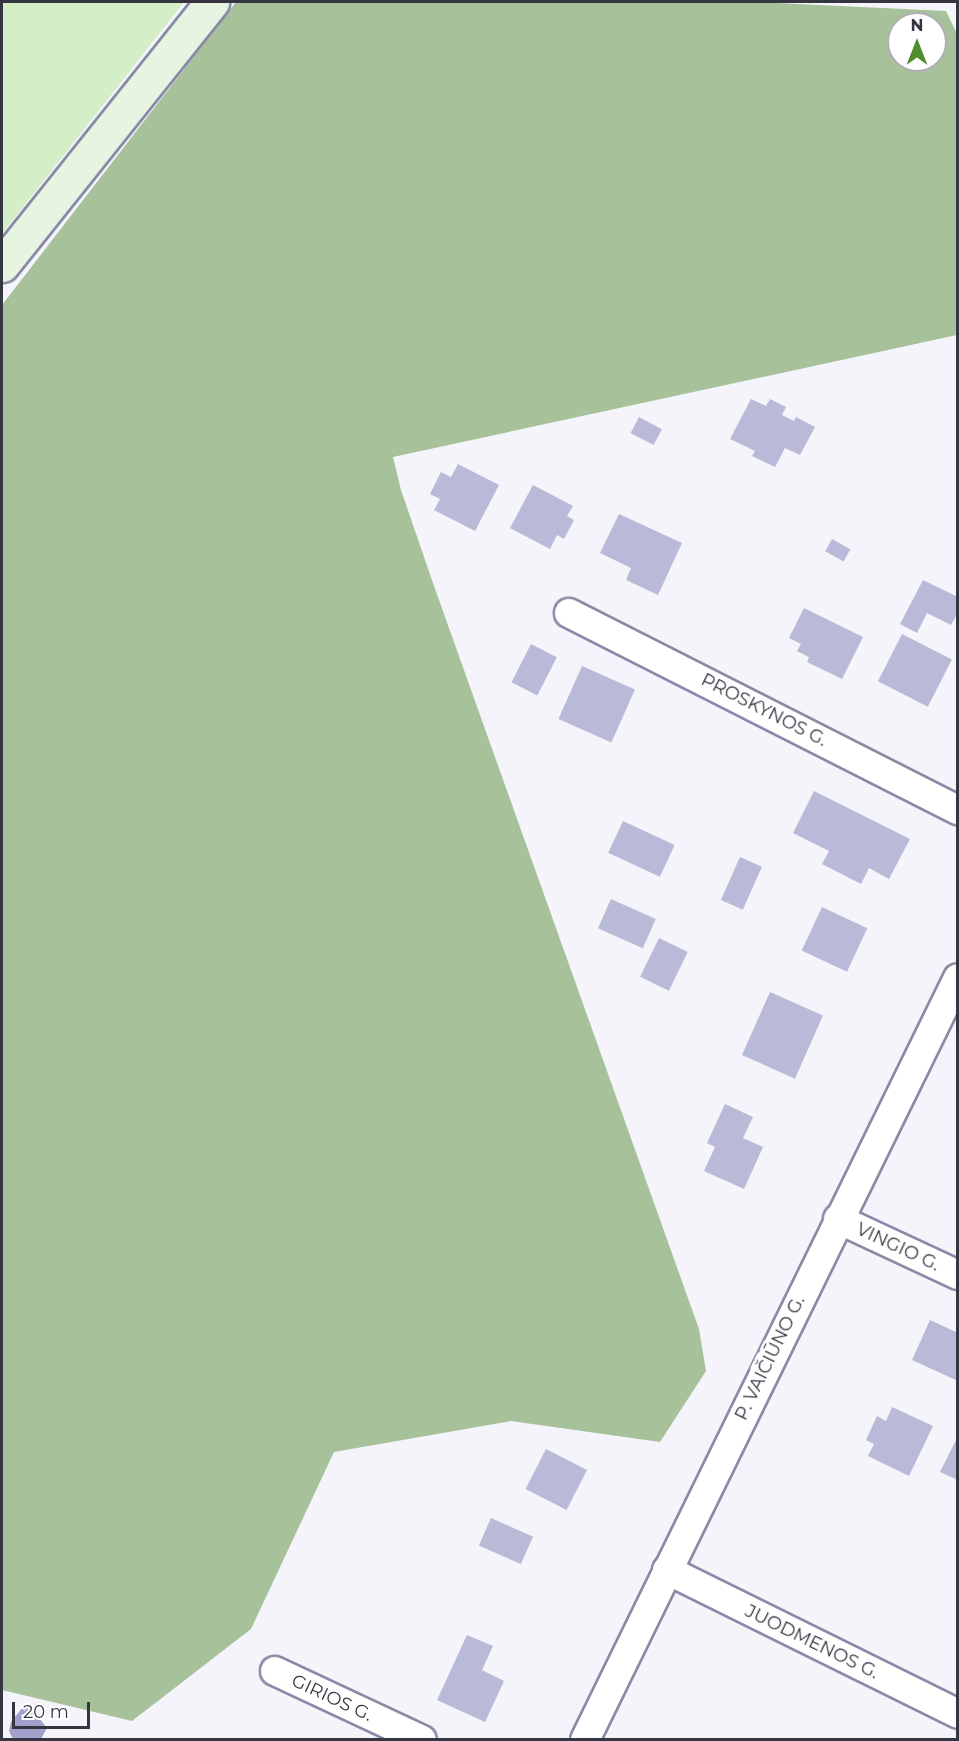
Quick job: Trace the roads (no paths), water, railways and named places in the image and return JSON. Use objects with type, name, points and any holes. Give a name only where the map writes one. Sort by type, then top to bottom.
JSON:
[{"type":"main road","points":[[2,264],[212,2]]},
{"type":"street","name":"PROSKYNOS G.","points":[[569,613],[957,810]]},
{"type":"street","name":"P. VAIČIŪNO G.","points":[[585,1740],[957,978]]},
{"type":"street","name":"VINGIO G.","points":[[838,1219],[957,1275]]},
{"type":"street","name":"JUODMENOS G.","points":[[667,1570],[957,1714]]},
{"type":"street","name":"GIRIOS G.","points":[[275,1671],[422,1740]]},
{"type":"water","points":[[23,1707],[30,1707],[47,1728],[41,1739],[13,1739],[9,1731],[11,1722]]}]
